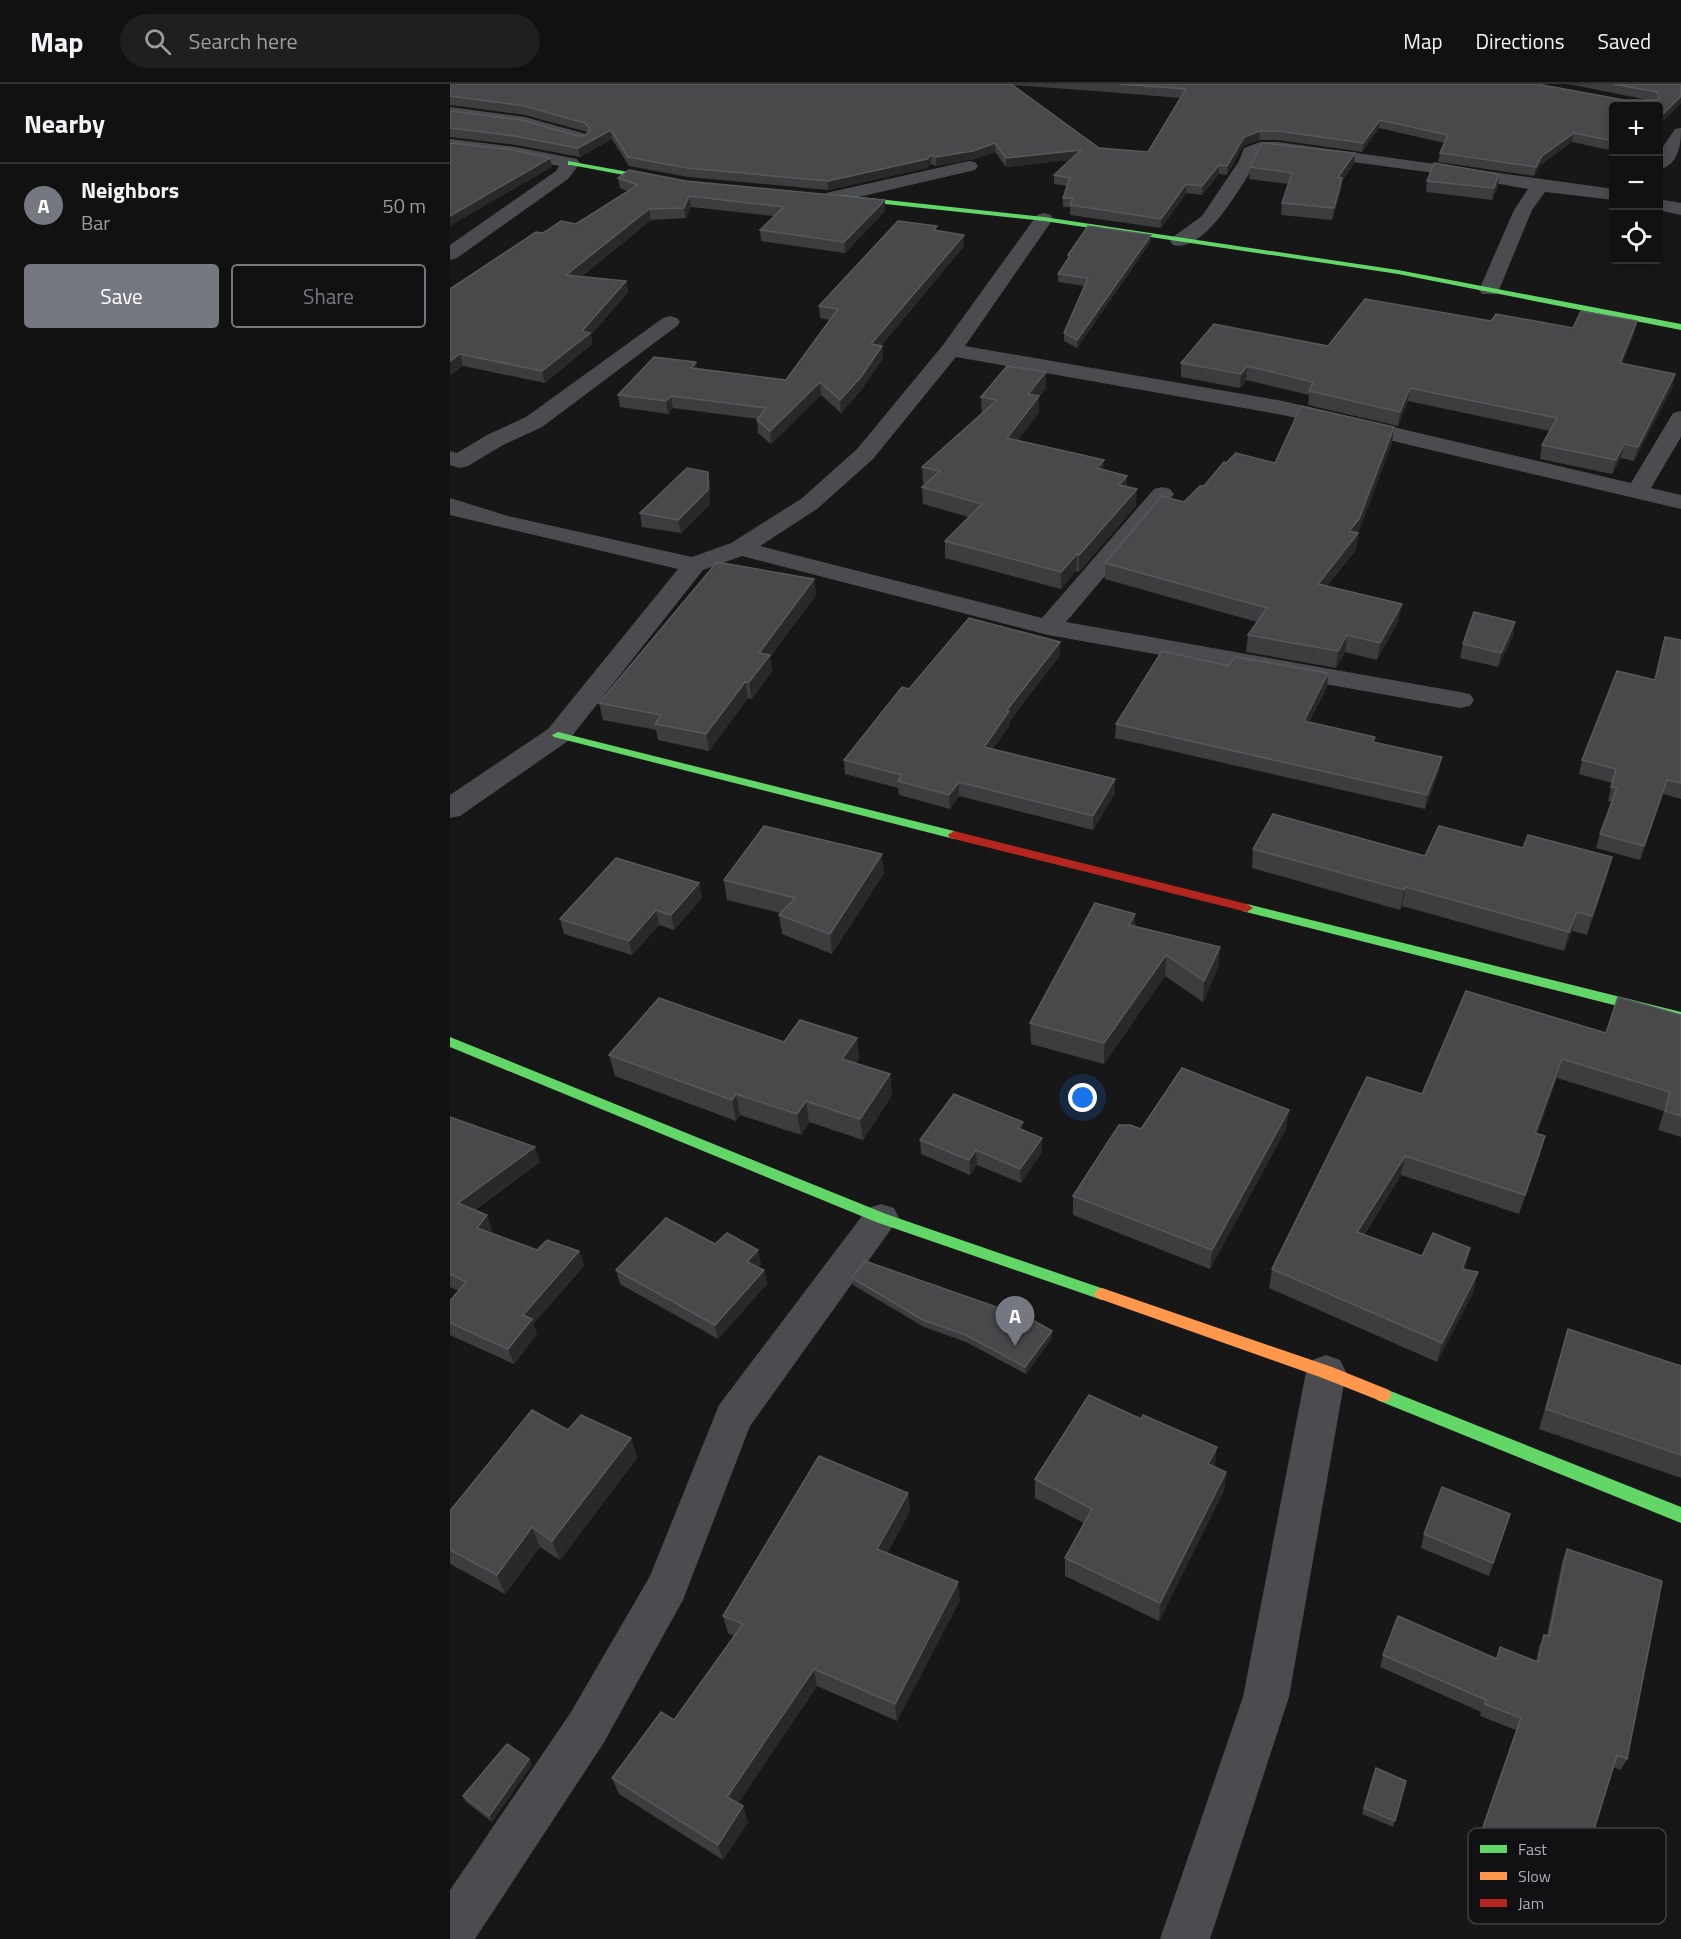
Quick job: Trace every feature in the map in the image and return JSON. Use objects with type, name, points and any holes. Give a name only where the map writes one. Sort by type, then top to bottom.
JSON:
[{"type":"street","points":[[450,112],[525,122],[580,138]]},
{"type":"street","points":[[1663,161],[1681,133]]},
{"type":"street","points":[[450,144],[516,152],[678,183]]},
{"type":"street","points":[[1179,241],[1209,220],[1248,160],[1250,152],[1260,147],[1278,147],[1450,170],[1540,186],[1609,194]]},
{"type":"street","points":[[450,254],[562,175],[571,163]]},
{"type":"street","points":[[827,196],[969,166]]},
{"type":"street","points":[[1489,290],[1523,210],[1540,186]]},
{"type":"street","points":[[827,196],[1044,219],[1398,272],[1681,327]]},
{"type":"street","points":[[1663,205],[1681,209]]},
{"type":"street","points":[[450,809],[558,735],[694,565],[740,548],[809,504],[865,454],[951,350],[1044,219]]},
{"type":"street","points":[[453,466],[495,440],[534,422],[670,322]]},
{"type":"street","points":[[951,350],[1283,408],[1681,502]]},
{"type":"street","points":[[1636,492],[1681,418]]},
{"type":"street","points":[[1048,627],[1162,494]]},
{"type":"street","points":[[450,505],[459,510],[504,522],[694,565]]},
{"type":"street","points":[[740,548],[1048,627],[1460,700]]},
{"type":"street","points":[[558,735],[1681,1017]]},
{"type":"street","points":[[450,1042],[881,1218],[1326,1372],[1681,1515]]},
{"type":"street","points":[[450,1933],[587,1728],[668,1586],[733,1417],[881,1218]]},
{"type":"street","points":[[1185,1939],[1266,1697],[1326,1372]]},
{"type":"building","points":[[450,84],[1011,84],[1099,148],[1148,152],[1186,89],[1119,84],[1537,84],[1624,100],[1657,100],[1659,98],[1657,92],[1613,84],[1681,84],[1681,96],[1663,114],[1663,102],[1609,102],[1609,140],[1574,133],[1542,156],[1536,167],[1440,153],[1448,135],[1380,120],[1363,143],[1279,131],[1260,131],[1244,137],[1227,166],[1219,165],[1202,186],[1186,184],[1161,219],[1070,205],[1073,198],[1063,198],[1070,178],[1054,175],[1081,150],[1006,158],[995,143],[973,151],[936,157],[931,155],[927,159],[828,181],[687,168],[628,157],[611,130],[578,148],[514,136],[450,128],[450,111],[521,120],[578,136],[586,135],[590,129],[585,123],[524,106],[450,96]]},
{"type":"building","points":[[450,143],[514,150],[550,158],[450,216]]},
{"type":"building","points":[[1264,143],[1355,153],[1338,177],[1342,178],[1334,208],[1282,203],[1292,173],[1250,167]]},
{"type":"building","points":[[1434,163],[1499,174],[1494,188],[1427,181]]},
{"type":"building","points":[[629,170],[686,181],[885,200],[844,242],[760,230],[784,207],[689,196],[684,208],[649,209],[566,275],[626,281],[582,331],[590,333],[542,371],[460,354],[450,361],[450,289],[536,232],[543,233],[561,221],[576,224],[638,185],[618,178]]},
{"type":"building","points":[[898,221],[937,226],[934,230],[964,235],[871,344],[882,346],[861,377],[840,400],[820,382],[770,431],[757,420],[766,408],[671,396],[666,401],[618,395],[654,357],[696,362],[691,368],[786,380],[838,309],[819,306]]},
{"type":"building","points":[[1088,226],[1151,235],[1077,340],[1064,333],[1088,278],[1058,274]]},
{"type":"building","points":[[1365,299],[1491,321],[1496,314],[1573,328],[1581,311],[1637,321],[1620,363],[1675,374],[1638,447],[1624,444],[1616,460],[1542,445],[1557,418],[1410,388],[1400,412],[1309,391],[1313,382],[1247,366],[1241,374],[1181,363],[1214,324],[1328,346]]},
{"type":"building","points":[[1007,366],[1046,372],[1028,394],[1039,396],[1007,438],[1104,460],[1097,468],[1127,476],[1119,485],[1137,489],[1061,572],[945,541],[982,504],[922,487],[940,471],[922,467],[997,400],[981,397]]},
{"type":"building","points":[[1301,406],[1394,427],[1359,519],[1349,531],[1358,533],[1318,584],[1402,604],[1380,643],[1347,635],[1338,651],[1248,635],[1267,608],[1105,563],[1162,496],[1184,502],[1200,486],[1204,486],[1224,462],[1226,463],[1236,453],[1275,463]]},
{"type":"building","points":[[687,468],[708,472],[708,490],[678,520],[640,513]]},
{"type":"building","points":[[717,562],[814,579],[759,653],[770,655],[749,682],[745,682],[706,734],[655,724],[661,715],[599,703]]},
{"type":"building","points":[[1474,612],[1515,622],[1501,653],[1463,644]]},
{"type":"building","points":[[969,618],[1060,642],[1006,711],[1009,711],[984,747],[1115,779],[1093,816],[959,782],[949,795],[898,781],[902,775],[844,760],[902,687],[909,689]]},
{"type":"building","points":[[1665,637],[1681,640],[1681,783],[1667,780],[1644,846],[1600,834],[1617,788],[1611,787],[1616,769],[1582,760],[1617,671],[1655,680]]},
{"type":"building","points":[[1162,651],[1228,666],[1235,657],[1328,673],[1304,721],[1375,737],[1373,742],[1442,757],[1427,795],[1116,724]]},
{"type":"building","points":[[1273,814],[1425,856],[1439,826],[1523,848],[1528,835],[1612,857],[1592,916],[1577,912],[1569,932],[1406,887],[1404,890],[1253,849]]},
{"type":"building","points":[[764,826],[882,854],[830,934],[779,915],[795,898],[724,880]]},
{"type":"building","points":[[616,858],[699,883],[671,915],[656,910],[629,941],[560,919]]},
{"type":"building","points":[[1095,903],[1135,914],[1129,925],[1220,947],[1204,981],[1166,955],[1104,1043],[1030,1023]]},
{"type":"building","points":[[1466,991],[1606,1033],[1618,997],[1681,1015],[1681,1116],[1665,1111],[1670,1092],[1562,1059],[1535,1133],[1545,1136],[1525,1195],[1405,1156],[1357,1232],[1422,1256],[1433,1233],[1470,1248],[1462,1269],[1478,1272],[1442,1343],[1272,1269],[1367,1077],[1422,1094]]},
{"type":"building","points":[[659,998],[784,1042],[800,1020],[857,1038],[842,1059],[890,1074],[860,1119],[806,1101],[797,1114],[736,1094],[732,1100],[609,1055]]},
{"type":"building","points":[[1182,1068],[1289,1110],[1212,1250],[1073,1196],[1119,1125],[1130,1125],[1141,1129]]},
{"type":"building","points":[[954,1094],[1023,1122],[1018,1128],[1042,1138],[1020,1169],[976,1150],[969,1160],[920,1140]]},
{"type":"building","points":[[450,1117],[535,1147],[458,1203],[487,1215],[477,1228],[537,1250],[547,1240],[579,1251],[523,1315],[532,1319],[508,1349],[450,1323],[450,1301],[466,1282],[450,1274]]},
{"type":"building","points":[[666,1218],[715,1244],[727,1233],[758,1250],[747,1262],[764,1270],[715,1325],[616,1270]]},
{"type":"building","points":[[865,1261],[1031,1319],[1052,1331],[1025,1367],[966,1335],[923,1320],[852,1278]]},
{"type":"building","points":[[1568,1329],[1681,1366],[1681,1455],[1546,1409]]},
{"type":"building","points":[[1089,1395],[1141,1419],[1143,1415],[1217,1447],[1208,1464],[1226,1472],[1160,1603],[1065,1558],[1092,1509],[1035,1479]]},
{"type":"building","points":[[532,1410],[568,1430],[581,1415],[631,1438],[552,1541],[532,1527],[497,1575],[450,1550],[450,1511]]},
{"type":"building","points":[[819,1456],[908,1493],[877,1549],[958,1582],[895,1704],[814,1669],[727,1797],[743,1806],[718,1845],[612,1778],[661,1712],[674,1720],[743,1624],[723,1616]]},
{"type":"building","points":[[1442,1487],[1510,1514],[1493,1563],[1424,1534]]},
{"type":"building","points":[[1567,1549],[1662,1581],[1627,1759],[1617,1755],[1594,1828],[1483,1828],[1521,1718],[1485,1704],[1486,1700],[1383,1655],[1398,1616],[1497,1659],[1500,1647],[1538,1662],[1544,1635],[1549,1636]]},
{"type":"building","points":[[507,1744],[529,1759],[489,1816],[463,1796]]},
{"type":"building","points":[[1376,1768],[1406,1781],[1395,1821],[1364,1808]]},
{"type":"traffic: fast","points":[[571,163],[667,181]]},
{"type":"traffic: fast","points":[[841,197],[1044,219],[1398,272],[1681,327]]},
{"type":"traffic: fast","points":[[558,735],[954,835]]},
{"type":"traffic: fast","points":[[1247,908],[1681,1017]]},
{"type":"traffic: fast","points":[[450,1042],[881,1218],[1102,1294]]},
{"type":"traffic: fast","points":[[1383,1395],[1681,1515]]},
{"type":"traffic: slow","points":[[1102,1294],[1326,1372],[1383,1395]]},
{"type":"traffic: jam","points":[[954,835],[1247,908]]},
{"type":"place","name":"Neighbors","points":[[1015,1346]]}]
